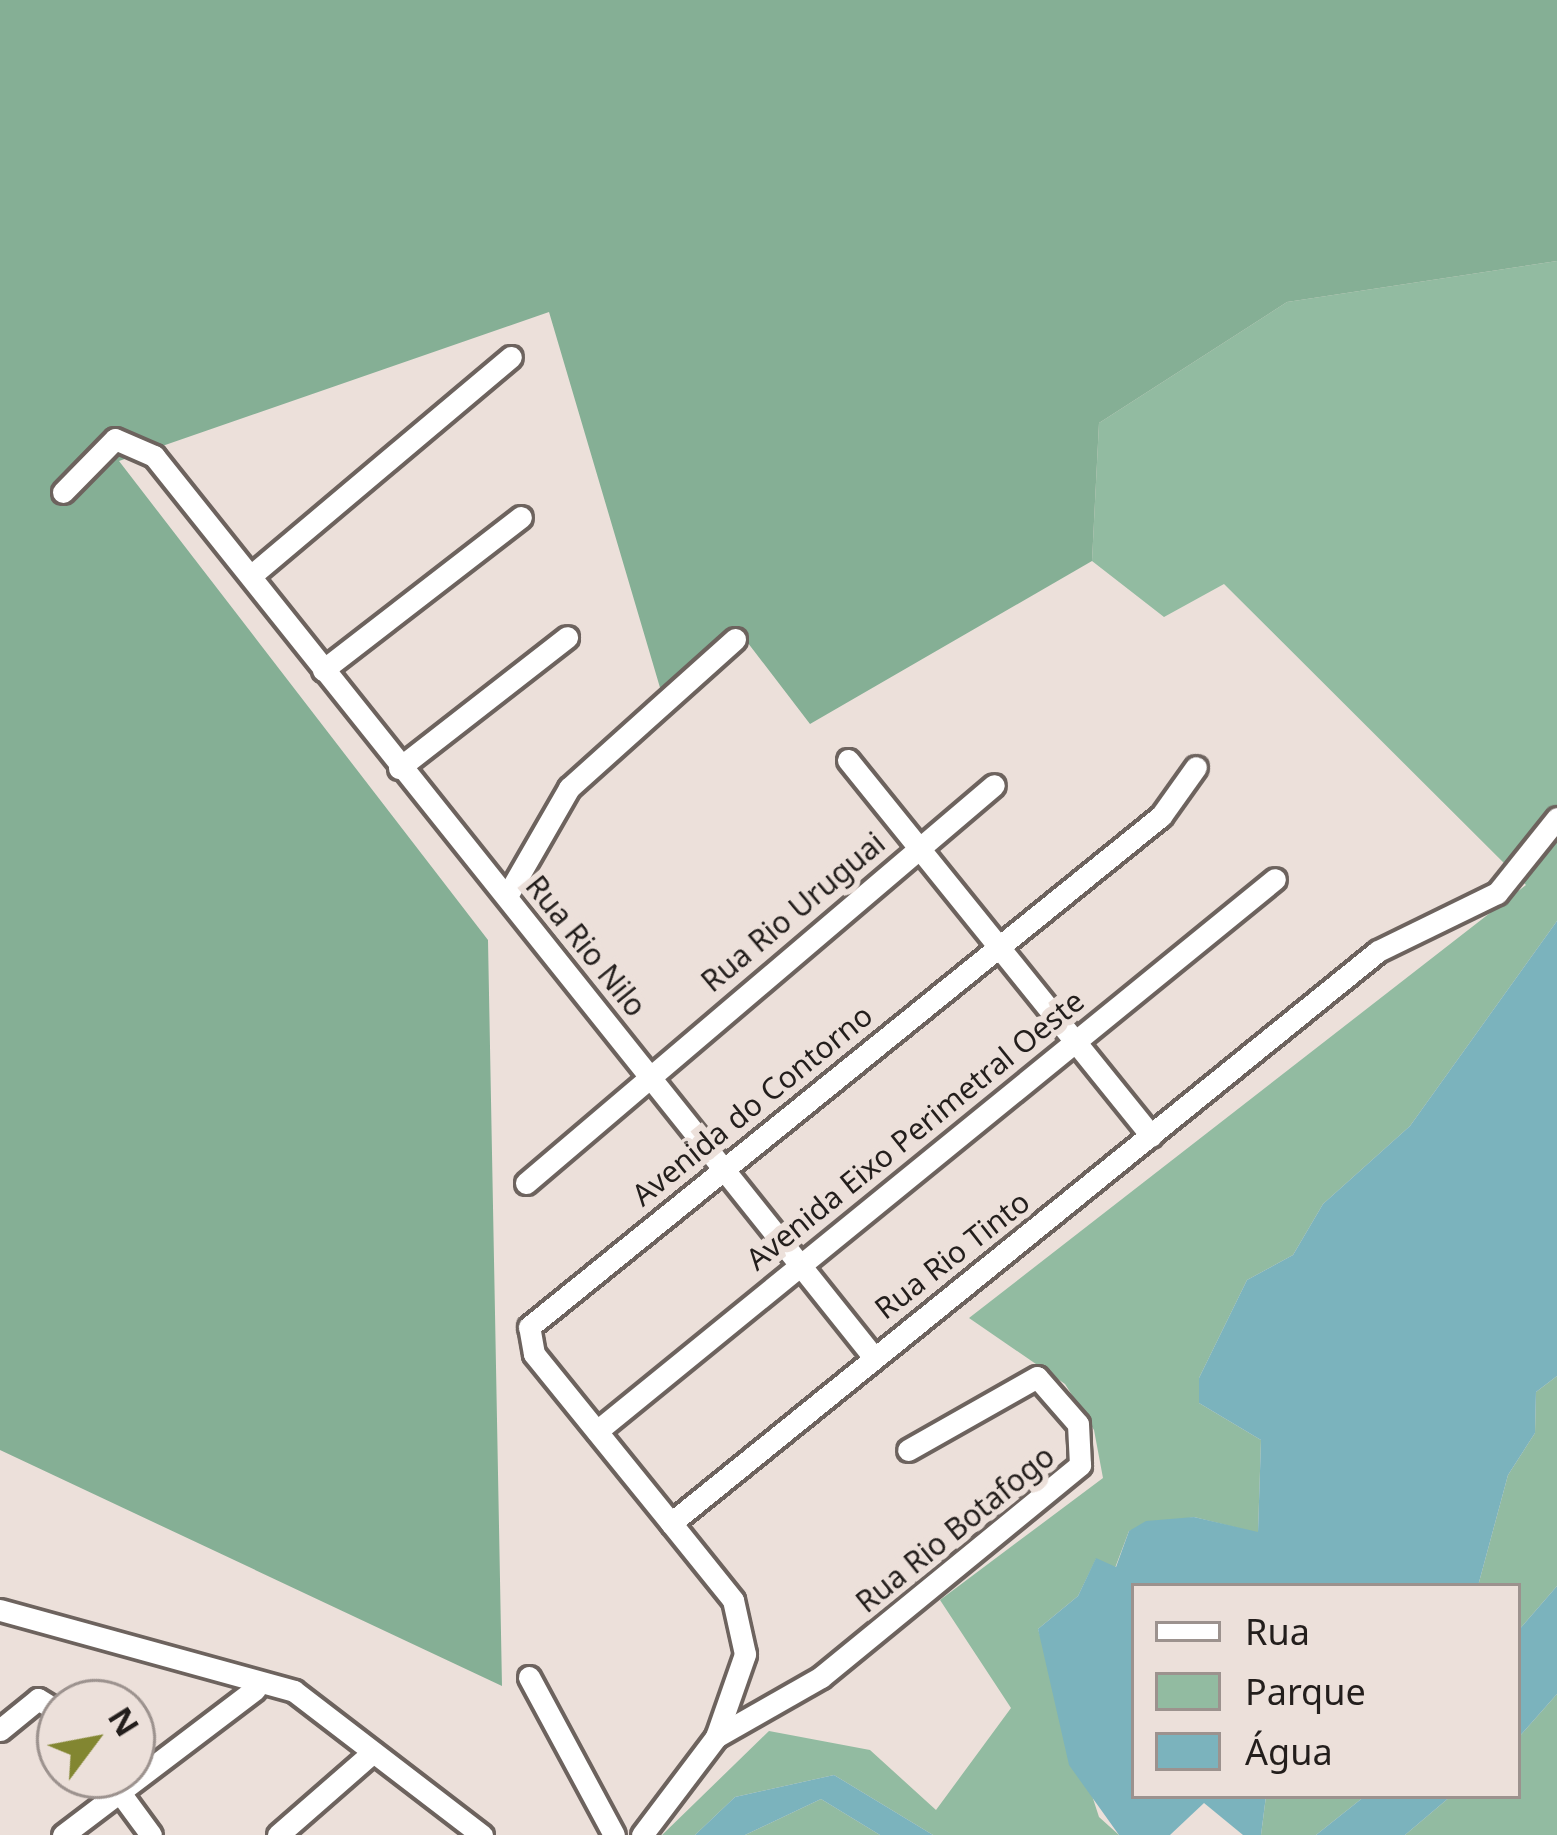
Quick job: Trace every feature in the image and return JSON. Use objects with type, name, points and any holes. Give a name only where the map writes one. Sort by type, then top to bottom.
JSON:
[{"type":"street","points":[[253,574],[511,357]]},
{"type":"street","name":"Rua Rio Nilo","points":[[63,492],[105,446],[138,441],[253,574],[398,768],[507,896],[872,1355]]},
{"type":"street","points":[[323,670],[521,517]]},
{"type":"street","points":[[398,768],[567,637]]},
{"type":"street","points":[[507,896],[569,788],[736,639]]},
{"type":"street","points":[[848,760],[914,851],[1151,1136]]},
{"type":"street","name":"Avenida do Contorno","points":[[671,1523],[534,1354],[529,1327],[993,945],[1161,816],[1196,767]]},
{"type":"street","name":"Rua Rio Uruguai","points":[[526,1183],[648,1071],[994,785]]},
{"type":"street","name":"Rua Rio Tinto","points":[[671,1523],[872,1355],[1378,951],[1497,893],[1557,818]]},
{"type":"street","name":"Avenida Eixo Perimetral Oeste","points":[[596,1431],[1070,1041],[1275,879]]},
{"type":"street","name":"Rua Rio Botafogo","points":[[716,1737],[820,1677],[1080,1466],[1078,1424],[1037,1377],[908,1450]]},
{"type":"street","points":[[642,1835],[716,1737],[738,1687],[745,1628],[671,1523]]},
{"type":"street","points":[[0,1610],[182,1656],[255,1689],[312,1699],[482,1835]]},
{"type":"street","points":[[529,1676],[614,1835]]},
{"type":"street","points":[[156,1756],[255,1689]]},
{"type":"street","points":[[0,1730],[36,1701]]},
{"type":"street","points":[[278,1835],[374,1752]]},
{"type":"street","points":[[64,1835],[99,1799]]},
{"type":"street","points":[[125,1799],[151,1835]]},
{"type":"green space","points":[[0,0],[1557,0],[1557,261],[1287,302],[1099,423],[1092,561],[810,724],[738,630],[661,691],[549,312],[119,461],[488,940],[502,1686],[0,1450]]},
{"type":"green space","points":[[1557,261],[1557,921],[1410,1126],[1323,1204],[1293,1255],[1247,1280],[1199,1378],[1199,1403],[1261,1440],[1258,1533],[1194,1517],[1129,1531],[1115,1568],[1096,1559],[1078,1596],[1038,1629],[1099,1817],[1119,1835],[933,1835],[834,1775],[735,1797],[695,1835],[662,1835],[769,1731],[870,1750],[936,1810],[1011,1708],[940,1600],[1103,1478],[1094,1430],[1065,1384],[969,1318],[1526,885],[1224,584],[1164,617],[1092,561],[1099,423],[1287,302]]},
{"type":"green space","points":[[1557,1376],[1557,1586],[1521,1628],[1521,1583],[1479,1583],[1508,1475],[1535,1433],[1536,1392]]},
{"type":"green space","points":[[1557,1694],[1557,1835],[1405,1835],[1447,1799],[1521,1799],[1521,1735]]},
{"type":"green space","points":[[821,1799],[880,1835],[745,1835]]},
{"type":"green space","points":[[1266,1799],[1361,1799],[1316,1835],[1261,1835]]},
{"type":"water","points":[[1557,921],[1557,1376],[1536,1392],[1535,1433],[1508,1475],[1479,1583],[1131,1583],[1131,1799],[1266,1799],[1261,1835],[1243,1835],[1204,1803],[1170,1835],[1119,1835],[1069,1765],[1038,1629],[1078,1596],[1096,1558],[1116,1567],[1129,1531],[1146,1521],[1194,1517],[1258,1532],[1261,1440],[1199,1403],[1199,1378],[1247,1280],[1293,1255],[1323,1204],[1410,1126]]},
{"type":"water","points":[[1557,1586],[1557,1694],[1521,1735],[1521,1628]]},
{"type":"water","points":[[834,1775],[933,1835],[880,1835],[821,1799],[745,1835],[695,1835],[735,1797]]},
{"type":"water","points":[[1361,1799],[1447,1799],[1405,1835],[1316,1835]]}]
